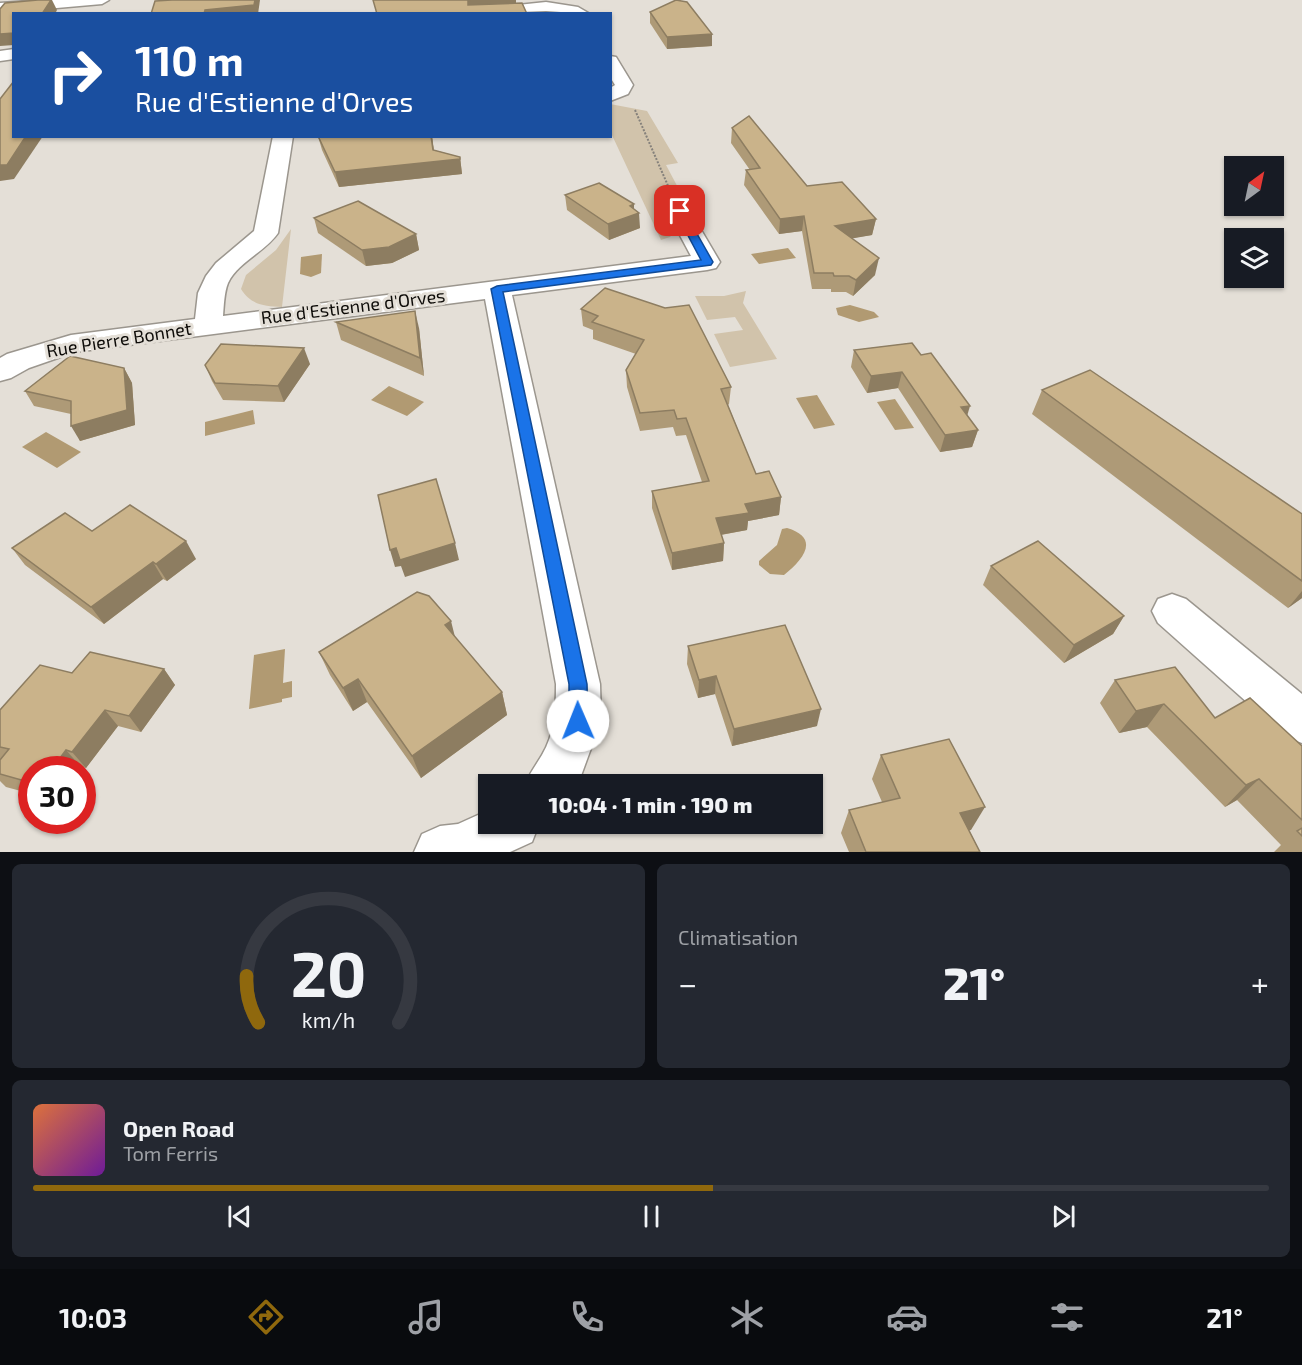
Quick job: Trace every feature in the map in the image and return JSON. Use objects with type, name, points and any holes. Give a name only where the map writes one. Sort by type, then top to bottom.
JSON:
[{"type":"street","points":[[0,8],[103,0]]},
{"type":"street","points":[[496,12],[550,6],[574,9],[579,12]]},
{"type":"street","points":[[612,69],[617,90]]},
{"type":"street","name":"Rue Pierre Bonnet","points":[[0,371],[18,361],[71,344],[208,326],[214,284],[225,268],[257,244],[266,233],[283,138]]},
{"type":"street","name":"Rue d'Estienne d'Orves","points":[[208,326],[707,262],[680,211]]},
{"type":"street","points":[[497,289],[578,684],[578,721],[561,768],[556,774]]},
{"type":"street","points":[[1172,611],[1302,723]]},
{"type":"street","points":[[440,852],[515,834]]},
{"type":"path","points":[[617,90],[680,211]]},
{"type":"shaded area","points":[[612,104],[647,111],[678,163],[666,165],[683,197],[665,204],[677,226],[670,237],[661,240],[612,135]]},
{"type":"shaded area","points":[[291,229],[282,307],[264,305],[254,301],[241,289],[246,275],[276,250]]},
{"type":"shaded area","points":[[788,248],[796,258],[759,264],[751,254]]},
{"type":"shaded area","points":[[322,254],[321,273],[311,277],[300,274],[301,257]]},
{"type":"shaded area","points":[[746,291],[743,303],[777,359],[730,367],[714,334],[743,330],[735,317],[707,320],[695,296],[724,296]]},
{"type":"shaded area","points":[[850,305],[874,312],[879,317],[859,322],[838,315],[836,308]]},
{"type":"shaded area","points":[[389,386],[424,402],[407,416],[371,400]]},
{"type":"shaded area","points":[[817,395],[835,425],[814,429],[796,398]]},
{"type":"shaded area","points":[[895,399],[914,428],[895,430],[877,402]]},
{"type":"shaded area","points":[[253,410],[255,424],[205,436],[205,422]]},
{"type":"shaded area","points":[[46,432],[81,452],[57,468],[22,447]]},
{"type":"shaded area","points":[[787,528],[804,537],[805,550],[797,563],[784,575],[770,574],[759,565],[759,561],[777,545],[782,529]]},
{"type":"shaded area","points":[[285,649],[283,683],[292,681],[292,697],[282,699],[282,702],[249,709],[254,655]]},
{"type":"building","points":[[51,0],[43,12],[12,12],[12,33],[0,34],[0,9],[5,3]]},
{"type":"building","points":[[255,0],[254,5],[205,10],[204,12],[152,12],[155,1]]},
{"type":"building","points":[[373,0],[470,0],[468,5],[522,3],[526,12],[376,12]]},
{"type":"building","points":[[676,0],[687,2],[712,34],[667,37],[650,12]]},
{"type":"building","points":[[12,84],[12,138],[25,138],[7,165],[0,165],[0,99]]},
{"type":"building","points":[[749,116],[807,186],[842,182],[876,219],[835,226],[879,258],[856,280],[849,276],[834,276],[833,273],[814,273],[804,216],[780,219],[746,170],[760,168],[732,128]]},
{"type":"building","points":[[319,138],[431,138],[433,150],[460,157],[460,159],[335,172]]},
{"type":"building","points":[[599,183],[634,204],[630,206],[639,213],[608,224],[565,195]]},
{"type":"building","points":[[358,201],[416,234],[389,247],[362,250],[314,218]]},
{"type":"building","points":[[605,288],[665,308],[689,305],[731,387],[721,389],[756,474],[769,471],[781,497],[745,504],[749,513],[716,518],[724,543],[672,553],[652,491],[709,481],[686,418],[677,419],[674,410],[640,413],[626,370],[644,340],[592,322],[598,316],[581,309]]},
{"type":"building","points":[[415,311],[420,358],[336,322]]},
{"type":"building","points":[[912,343],[921,355],[931,353],[970,406],[961,407],[978,430],[945,435],[902,372],[871,376],[854,350]]},
{"type":"building","points":[[221,344],[304,348],[278,386],[215,383],[205,365]]},
{"type":"building","points":[[70,356],[124,368],[127,410],[71,426],[71,401],[25,391]]},
{"type":"building","points":[[1090,370],[1302,514],[1302,581],[1042,390]]},
{"type":"building","points":[[436,479],[455,543],[400,560],[396,548],[390,550],[378,495]]},
{"type":"building","points":[[130,505],[186,541],[91,607],[12,548],[65,513],[92,531]]},
{"type":"building","points":[[1038,541],[1124,616],[1074,645],[991,566]]},
{"type":"building","points":[[417,592],[429,596],[451,621],[445,625],[502,692],[412,756],[358,679],[343,688],[319,652]]},
{"type":"building","points":[[785,625],[821,709],[734,729],[716,676],[699,680],[688,646]]},
{"type":"building","points":[[90,652],[164,669],[129,716],[105,710],[72,752],[66,750],[62,756],[18,756],[18,779],[0,774],[0,760],[9,749],[0,747],[0,710],[40,665],[72,673]]},
{"type":"building","points":[[1175,667],[1215,718],[1250,698],[1302,746],[1302,820],[1259,779],[1246,785],[1164,704],[1136,711],[1115,680]]},
{"type":"building","points":[[949,739],[985,807],[960,813],[980,852],[866,852],[849,810],[900,798],[881,755]]},
{"type":"route","points":[[578,721],[578,684],[497,289],[707,262],[680,211]]}]
